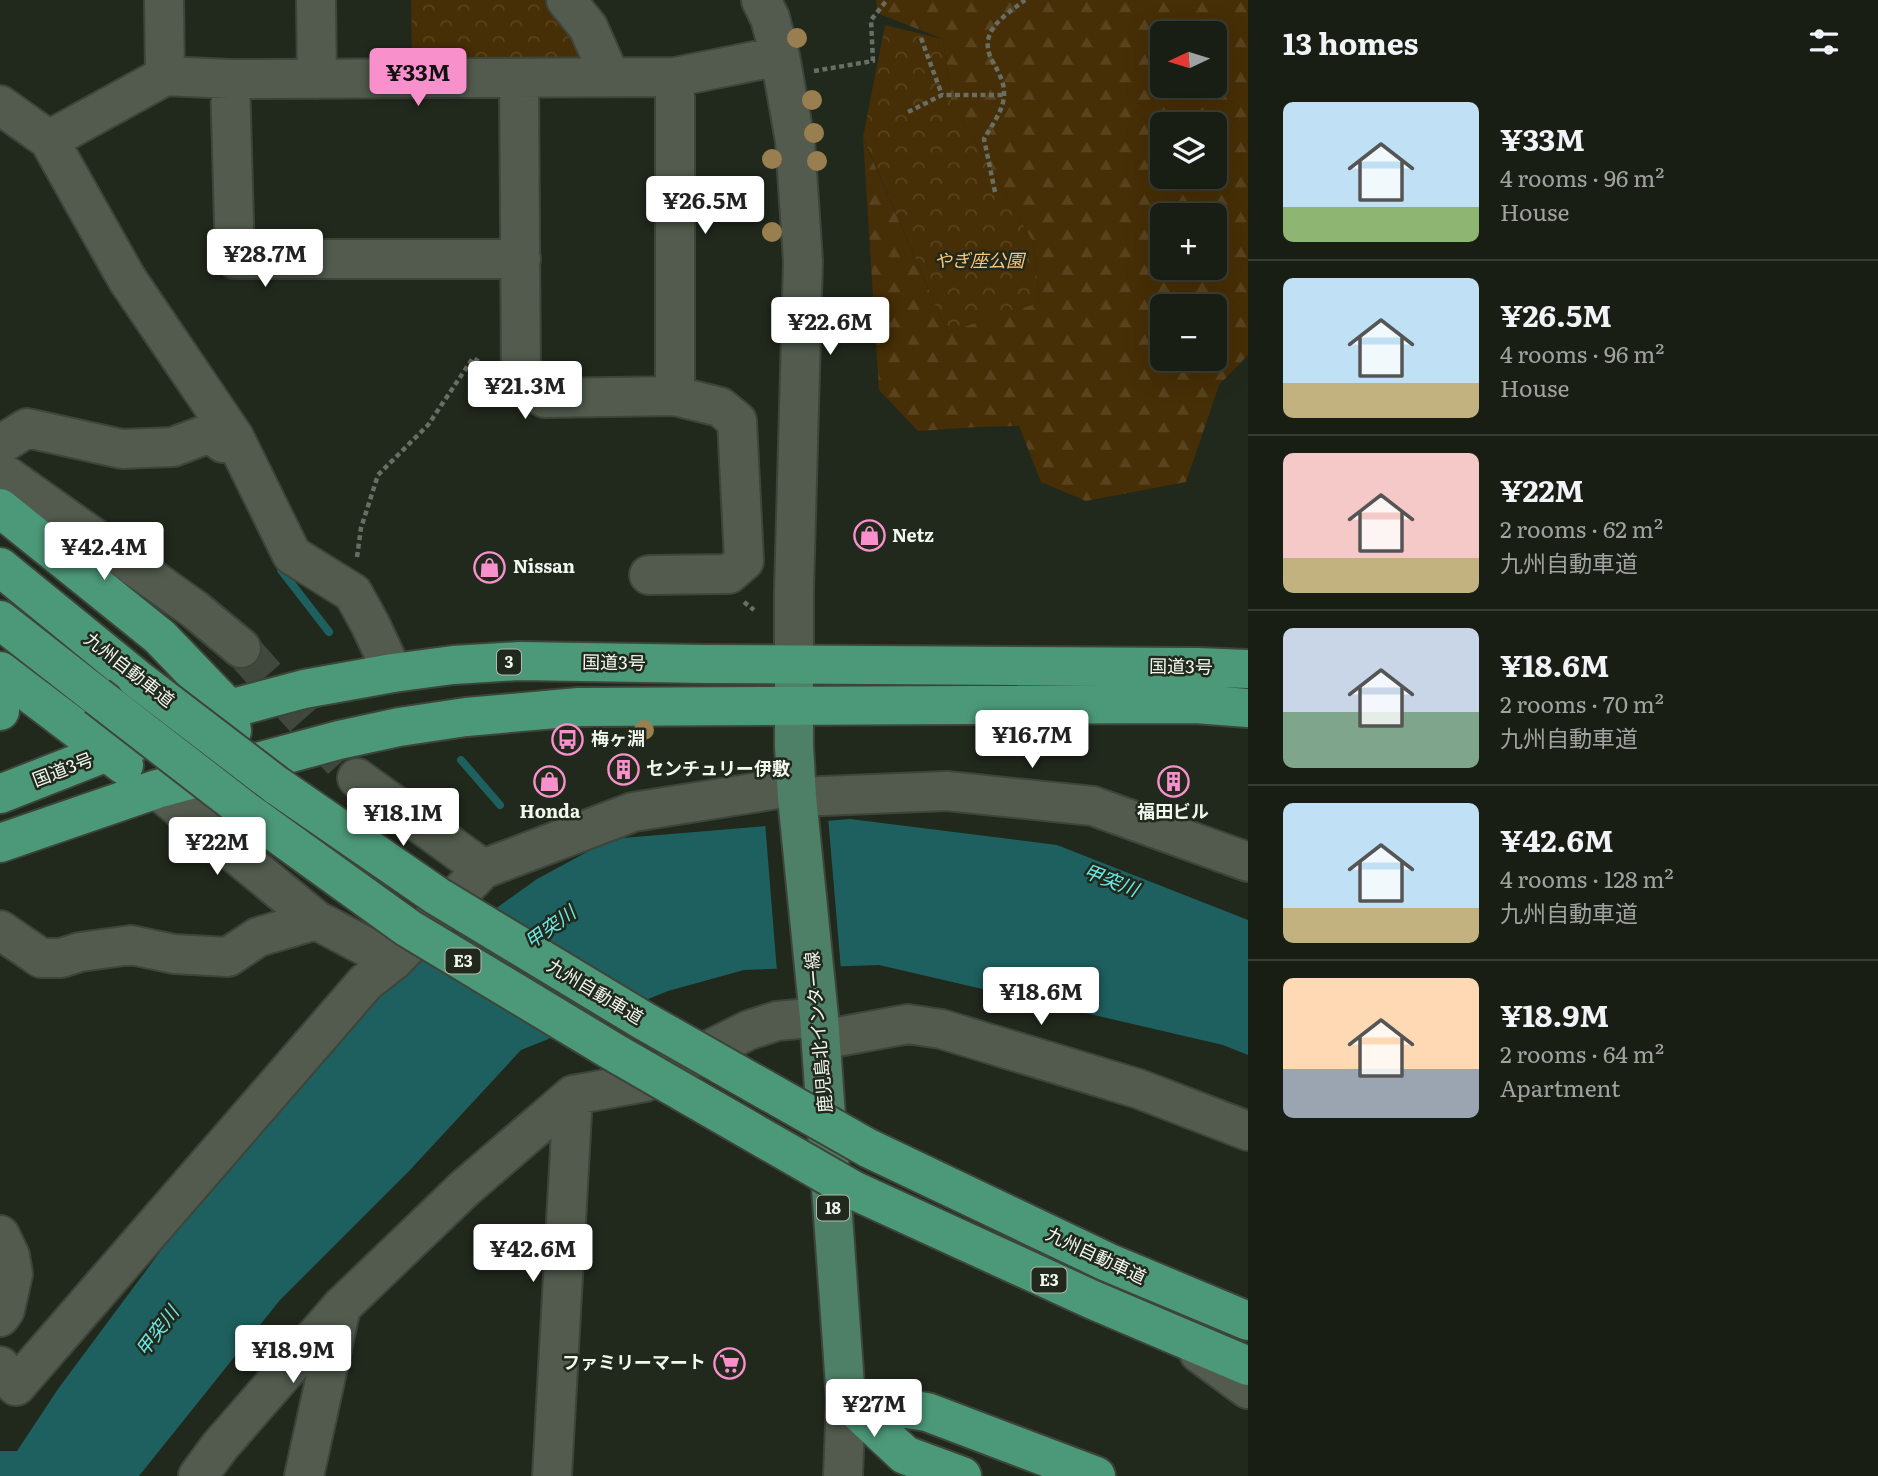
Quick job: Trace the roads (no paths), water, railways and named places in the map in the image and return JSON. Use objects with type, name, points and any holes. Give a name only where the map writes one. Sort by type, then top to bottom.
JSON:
[{"type":"highway","points":[[0,508],[160,637],[229,709],[233,737],[232,769]]},
{"type":"highway","name":"九州自動車道","points":[[0,566],[136,678],[276,785],[437,897],[644,1021],[868,1148],[1107,1262],[1248,1321]]},
{"type":"highway","name":"E3","points":[[0,620],[247,812],[408,928],[617,1054],[853,1189],[1093,1300],[1248,1366]]},
{"type":"highway","name":"国道3号","points":[[0,794],[107,752],[229,709],[304,689],[453,665],[519,661],[1248,669]]},
{"type":"highway","points":[[0,671],[157,789]]},
{"type":"highway","name":"国道3号","points":[[0,843],[157,789],[339,740],[466,717],[579,707],[1195,704],[1248,708]]},
{"type":"highway","points":[[846,1399],[905,1455],[962,1476]]},
{"type":"highway","points":[[846,1399],[927,1412],[1096,1476]]},
{"type":"main road","name":"鹿児島北インター線","points":[[794,665],[797,791],[820,1029],[846,1399]]},
{"type":"street","points":[[164,0],[165,76]]},
{"type":"street","points":[[316,0],[317,79]]},
{"type":"street","points":[[566,0],[588,27],[610,78]]},
{"type":"street","points":[[761,0],[797,64],[795,141],[803,261],[794,665]]},
{"type":"street","points":[[49,140],[165,76],[230,79],[675,77],[797,64]]},
{"type":"street","points":[[675,77],[675,396]]},
{"type":"street","points":[[519,78],[521,385],[545,398],[675,396],[720,407],[737,421],[744,561],[729,574],[649,575]]},
{"type":"street","points":[[230,79],[234,259],[521,259]]},
{"type":"street","points":[[0,106],[49,140],[127,279],[234,437],[292,555],[353,593],[393,673]]},
{"type":"street","points":[[0,445],[27,428],[122,449],[173,447],[210,433],[223,443],[234,437]]},
{"type":"street","points":[[0,471],[194,610],[241,648]]},
{"type":"street","points":[[357,778],[483,869]]},
{"type":"street","points":[[157,789],[316,920],[393,961]]},
{"type":"street","points":[[0,1366],[16,1386],[366,982],[393,961],[483,869],[634,812],[797,791],[947,791],[1093,806],[1248,862]]},
{"type":"street","points":[[0,930],[41,958],[61,958],[131,945],[174,954],[228,957],[258,937],[316,920]]},
{"type":"street","points":[[198,1476],[220,1446],[341,1307],[465,1188],[573,1095],[645,1082],[749,1031],[777,1021],[820,1029],[908,1024],[941,1029],[1139,1089],[1248,1132]]},
{"type":"street","points":[[552,1476],[573,1095]]},
{"type":"street","points":[[0,1235],[10,1256],[13,1273],[5,1310],[0,1317]]},
{"type":"street","points":[[1190,1297],[1248,1308]]},
{"type":"street","points":[[304,1476],[341,1307]]},
{"type":"street","points":[[1174,1335],[1248,1389]]},
{"type":"street","points":[[843,1476],[846,1399]]},
{"type":"water","name":"甲突川","points":[[850,819],[1057,845],[1248,920],[1248,1055],[1223,1045],[879,965],[744,970],[668,991],[521,1050],[410,1170],[280,1300],[139,1476],[0,1476],[0,1451],[17,1451],[58,1389],[185,1218],[382,990],[537,879],[611,839]]},
{"type":"waterway","points":[[281,570],[329,632]]},
{"type":"waterway","points":[[461,760],[500,805]]},
{"type":"tunnel","points":[[241,648],[357,778]]},
{"type":"place","name":"Netz","points":[[869,536]]},
{"type":"place","name":"Nissan","points":[[490,567]]},
{"type":"place","name":"梅ヶ淵","points":[[568,739]]},
{"type":"place","name":"センチュリー伊敷","points":[[623,769]]},
{"type":"place","name":"Honda","points":[[550,781]]},
{"type":"place","name":"福田ビル","points":[[1173,781]]},
{"type":"place","name":"ファミリーマート","points":[[729,1363]]},
{"type":"park label","name":"やぎ座公園","points":[[979,261]]}]
